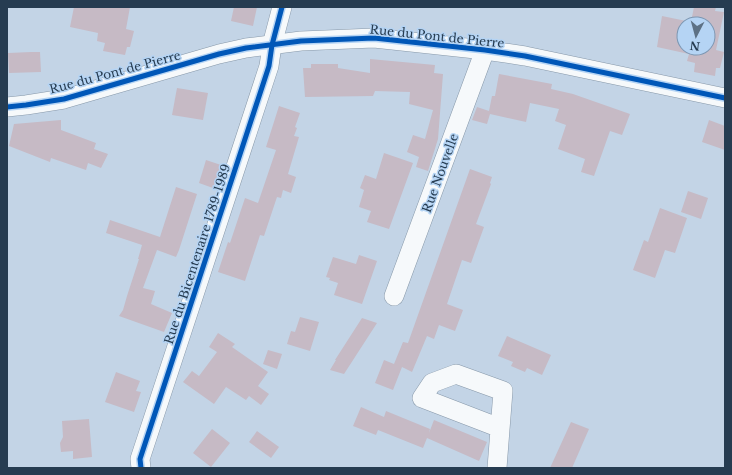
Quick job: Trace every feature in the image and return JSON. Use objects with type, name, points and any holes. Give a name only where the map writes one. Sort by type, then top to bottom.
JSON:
[{"type":"street","name":"Rue du Bicentenaire 1789-1989","points":[[142,468],[140,459],[269,66],[272,45],[282,7]]},
{"type":"street","name":"Rue du Pont de Pierre","points":[[7,107],[64,98],[219,54],[246,48],[301,41],[374,38],[485,50],[525,56],[725,98]]},
{"type":"street","name":"Rue Nouvelle","points":[[394,296],[485,50]]},
{"type":"street","points":[[496,468],[500,428]]},
{"type":"building","points":[[74,7],[130,7],[126,29],[134,31],[130,47],[127,47],[125,55],[103,51],[105,43],[97,41],[98,33],[70,27]]},
{"type":"building","points":[[234,7],[257,7],[253,26],[231,21]]},
{"type":"building","points":[[694,7],[716,7],[715,11],[724,12],[716,50],[716,16],[692,16]]},
{"type":"building","points":[[662,16],[676,19],[676,51],[657,47]]},
{"type":"building","points":[[716,50],[724,52],[720,68],[716,68],[715,76],[694,72],[695,63],[687,61],[688,56],[716,56]]},
{"type":"building","points":[[40,52],[41,72],[9,73],[8,53]]},
{"type":"building","points":[[370,59],[435,65],[434,73],[443,74],[438,139],[428,171],[416,167],[419,157],[407,152],[413,135],[425,139],[433,110],[409,104],[410,92],[375,91],[373,96],[305,97],[303,68],[311,68],[311,64],[338,64],[338,68],[370,73]]},
{"type":"building","points":[[499,74],[552,84],[551,89],[573,94],[630,114],[622,135],[610,131],[594,176],[581,172],[585,159],[558,149],[566,125],[555,121],[559,109],[530,103],[526,122],[490,114],[487,124],[472,120],[477,107],[489,111],[492,96],[495,96]]},
{"type":"building","points":[[177,88],[208,93],[203,120],[172,115]]},
{"type":"building","points":[[279,106],[300,113],[295,127],[297,128],[294,136],[299,137],[288,174],[296,177],[291,193],[283,190],[281,198],[277,197],[264,236],[260,235],[245,281],[218,272],[228,242],[230,243],[245,198],[258,203],[276,150],[266,147]]},
{"type":"building","points":[[61,120],[61,130],[96,143],[94,149],[108,154],[101,168],[88,163],[86,170],[51,158],[50,162],[9,146],[14,124]]},
{"type":"building","points":[[709,120],[725,126],[725,150],[702,142]]},
{"type":"building","points":[[384,153],[413,163],[389,229],[367,222],[371,211],[359,207],[364,190],[360,188],[365,175],[376,179]]},
{"type":"building","points":[[206,160],[221,165],[213,188],[199,183]]},
{"type":"building","points":[[470,169],[492,177],[491,184],[476,224],[484,227],[471,263],[462,260],[447,304],[463,310],[455,331],[439,325],[434,339],[427,336],[412,372],[402,367],[393,390],[375,383],[384,360],[394,364],[403,342],[408,343]]},
{"type":"building","points":[[176,187],[197,194],[179,250],[176,257],[157,250],[143,288],[155,291],[151,304],[172,313],[164,332],[119,316],[123,310],[142,245],[106,233],[110,220],[160,237]]},
{"type":"building","points":[[688,191],[708,198],[701,219],[681,212]]},
{"type":"building","points":[[660,208],[687,218],[675,253],[665,250],[655,278],[633,270],[644,240],[648,242]]},
{"type":"building","points":[[359,255],[377,261],[362,304],[334,295],[338,283],[329,280],[330,278],[326,277],[333,257],[356,264]]},
{"type":"building","points":[[300,317],[319,322],[310,351],[287,344],[291,331],[295,332]]},
{"type":"building","points":[[362,318],[377,323],[344,374],[330,370],[335,360]]},
{"type":"building","points":[[218,333],[235,344],[232,347],[268,372],[258,386],[269,394],[261,405],[249,396],[246,400],[226,387],[214,404],[183,382],[192,371],[199,376],[217,352],[209,347]]},
{"type":"building","points":[[507,336],[551,355],[542,375],[527,368],[525,372],[511,366],[513,362],[498,356]]},
{"type":"building","points":[[268,350],[282,354],[277,369],[263,364]]},
{"type":"building","points":[[116,372],[140,381],[136,391],[141,392],[134,412],[105,402]]},
{"type":"building","points":[[361,407],[384,417],[386,411],[430,429],[429,433],[434,420],[487,442],[479,461],[427,438],[423,448],[378,430],[376,435],[353,426]]},
{"type":"building","points":[[89,419],[92,457],[73,459],[73,451],[61,452],[60,443],[63,437],[62,421]]},
{"type":"building","points":[[571,422],[589,429],[572,468],[550,468]]},
{"type":"building","points":[[212,429],[230,443],[211,467],[193,453]]},
{"type":"building","points":[[257,431],[279,447],[271,458],[249,442]]},
{"type":"cycle path","points":[[141,468],[140,459],[269,66],[272,45],[282,7]]},
{"type":"cycle path","points":[[7,107],[64,99],[219,54],[246,48],[301,41],[374,38],[485,50],[525,56],[725,98]]}]
